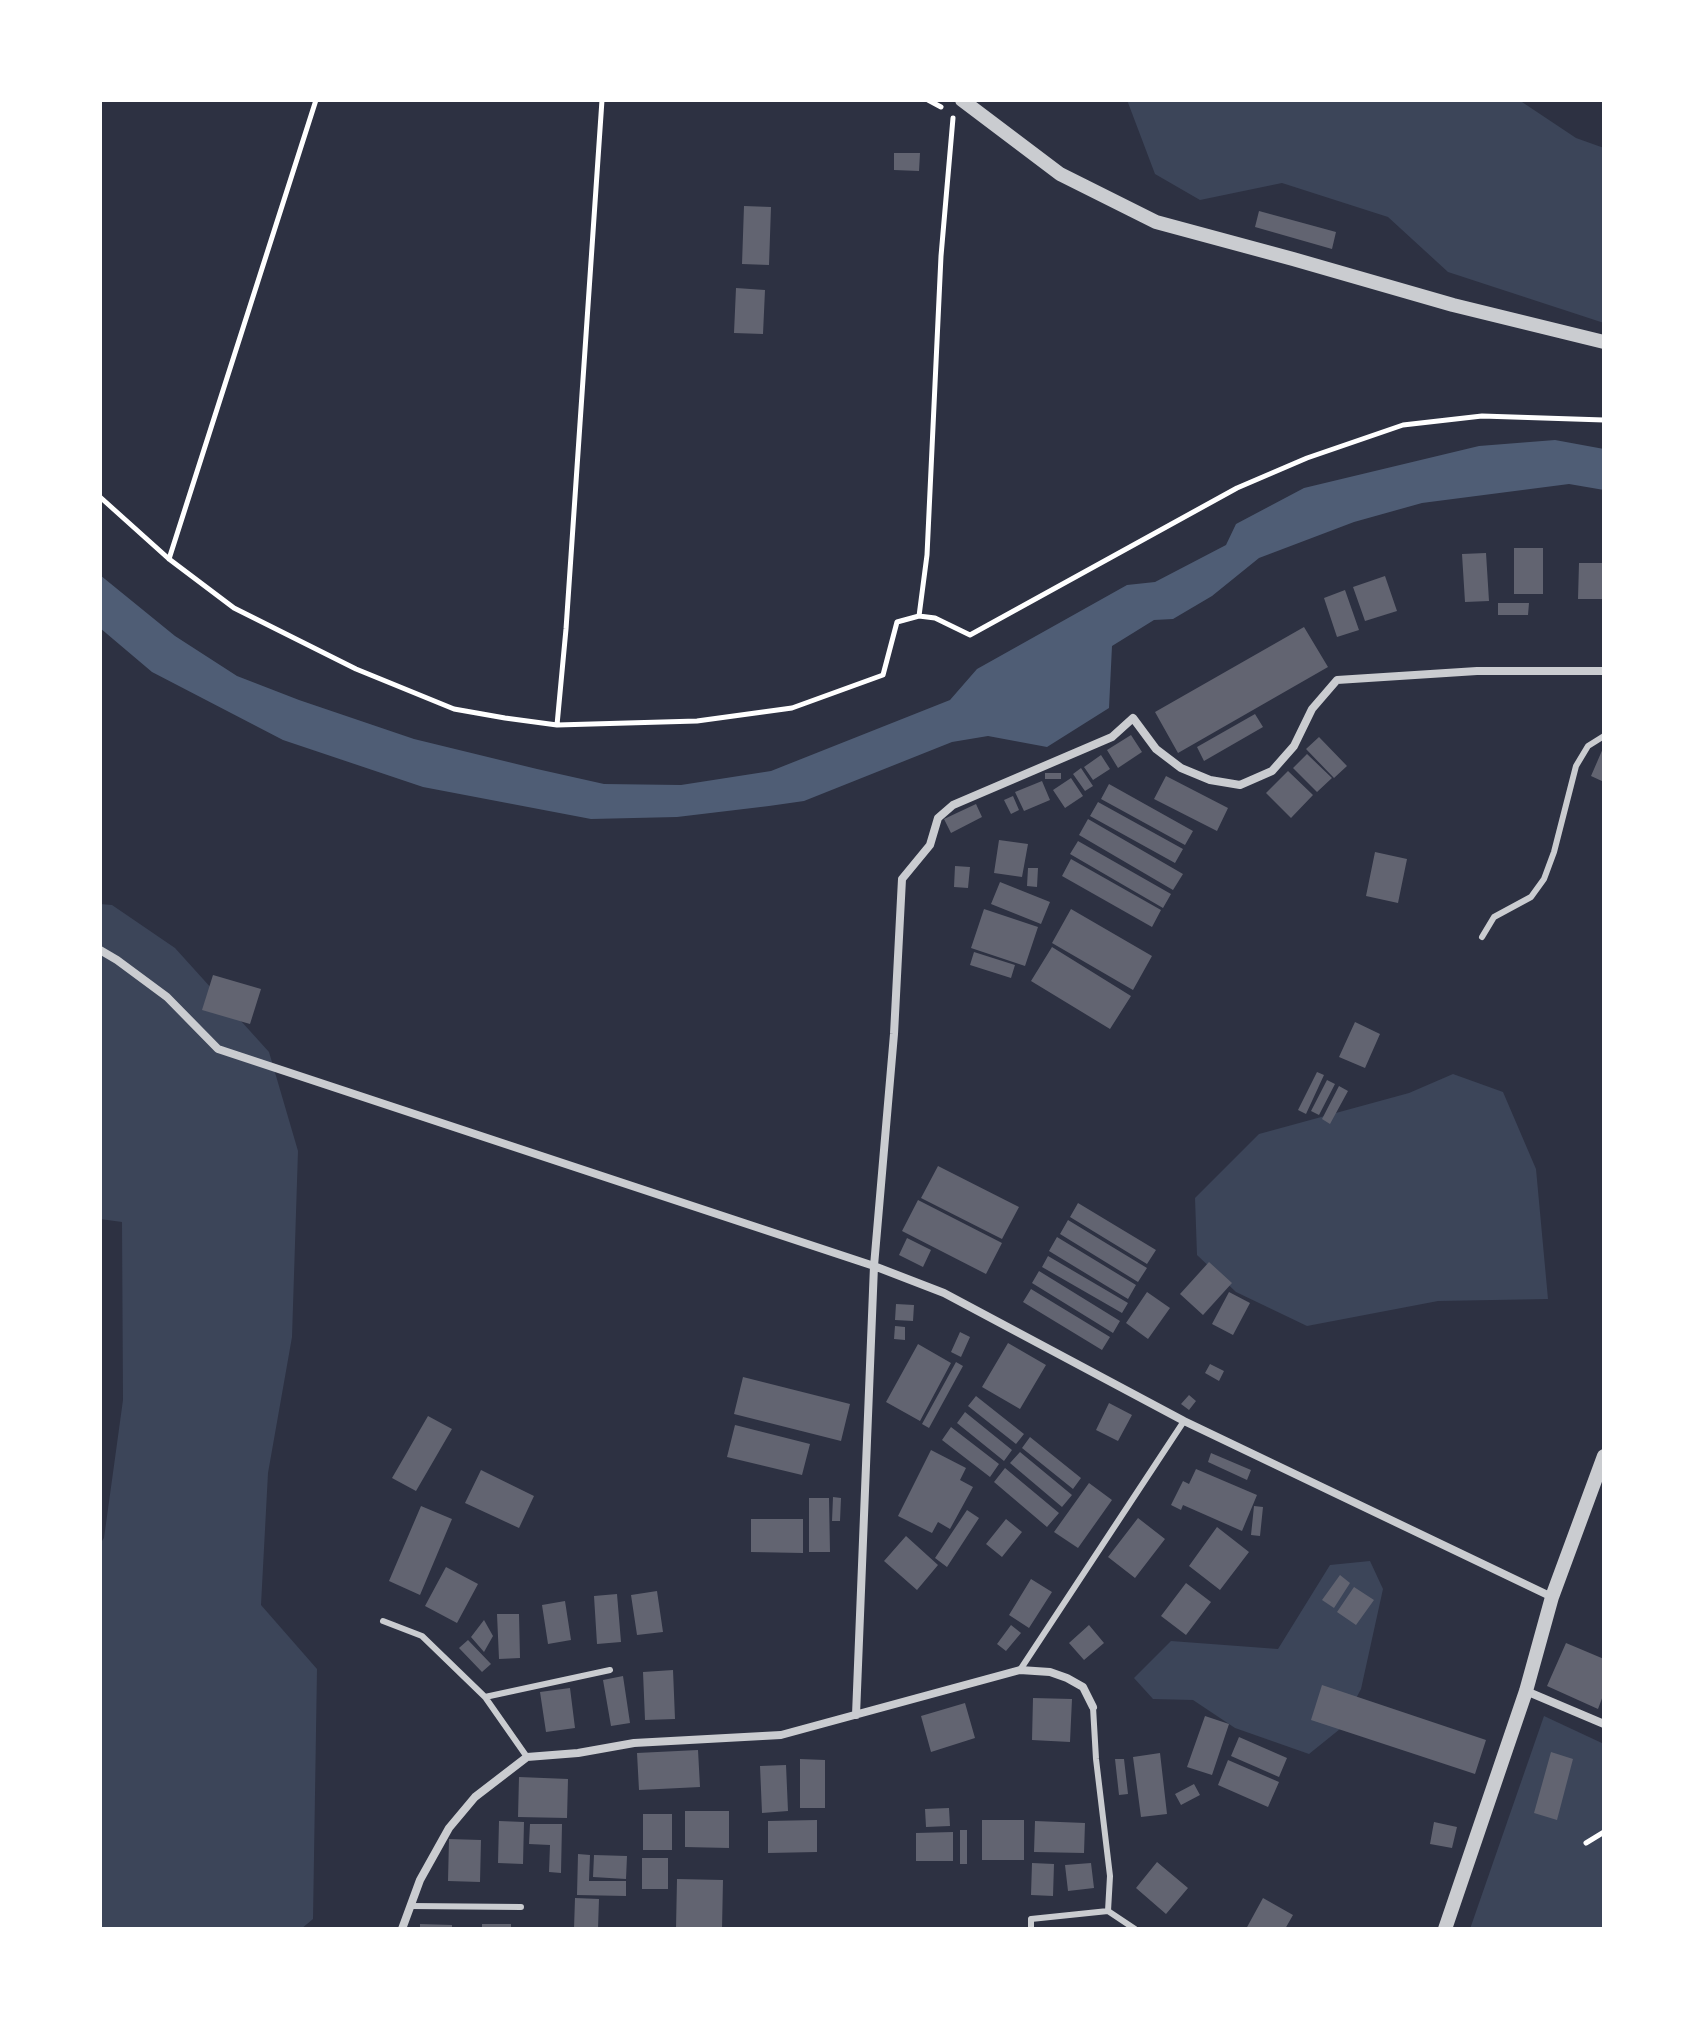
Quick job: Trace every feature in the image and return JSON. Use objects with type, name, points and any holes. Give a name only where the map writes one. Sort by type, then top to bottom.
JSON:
[{"type":"street","points":[[958,106],[1060,174],[1156,222],[1453,305],[1604,342]]},
{"type":"street","points":[[856,1715],[874,1266],[894,1034],[902,879],[930,845],[938,818],[953,805],[1112,737],[1133,718],[1156,749],[1181,768],[1210,780],[1240,785],[1272,771],[1294,746],[1312,709],[1337,680],[1477,671],[1604,671]]},
{"type":"street","points":[[100,950],[167,997],[218,1049],[874,1266],[944,1293],[1184,1421],[1552,1597]]},
{"type":"street","points":[[1445,1929],[1526,1691],[1552,1597],[1604,1456]]},
{"type":"street","points":[[402,1929],[420,1880],[449,1828],[475,1797],[527,1757],[578,1753],[634,1743],[781,1735],[1020,1670],[1050,1672],[1067,1678],[1083,1687],[1093,1707]]},
{"type":"street","points":[[1526,1691],[1604,1724]]},
{"type":"lane","points":[[1482,937],[1494,917],[1531,897],[1544,879],[1576,766],[1588,746],[1604,736]]},
{"type":"lane","points":[[1020,1670],[1184,1421]]},
{"type":"lane","points":[[383,1621],[422,1636],[485,1697],[527,1757]]},
{"type":"lane","points":[[485,1697],[610,1670]]},
{"type":"lane","points":[[1093,1707],[1110,1876],[1108,1911]]},
{"type":"lane","points":[[411,1906],[521,1907]]},
{"type":"lane","points":[[1031,1929],[1031,1919],[1108,1911],[1135,1929]]},
{"type":"path","points":[[169,559],[316,100]]},
{"type":"path","points":[[557,725],[602,100]]},
{"type":"path","points":[[919,616],[927,555],[941,256],[958,106]]},
{"type":"path","points":[[100,497],[169,559],[234,608],[356,669],[454,709],[557,725],[697,721],[792,708],[883,675],[897,622],[919,616],[935,618],[970,635],[1237,488],[1307,458],[1403,425],[1482,416],[1604,420]]},
{"type":"path","points":[[1586,1843],[1604,1832]]},
{"type":"shaded area","points":[[1127,100],[1519,100],[1576,138],[1604,148],[1604,323],[1448,272],[1388,217],[1282,183],[1200,200],[1155,174]]},
{"type":"shaded area","points":[[1555,440],[1604,449],[1604,490],[1569,484],[1422,503],[1354,522],[1259,558],[1212,596],[1173,619],[1154,620],[1112,646],[1109,708],[1047,747],[988,736],[952,742],[804,801],[769,806],[677,817],[591,819],[423,787],[283,740],[152,672],[100,628],[100,575],[175,636],[237,676],[299,700],[414,739],[604,784],[681,785],[771,771],[950,700],[977,669],[1127,585],[1155,582],[1226,545],[1236,524],[1304,488],[1479,446]]},
{"type":"shaded area","points":[[100,904],[112,905],[175,948],[269,1052],[298,1151],[292,1337],[268,1473],[261,1605],[317,1669],[313,1919],[301,1929],[100,1929],[100,1544],[104,1538],[123,1400],[122,1222],[100,1219]]},
{"type":"shaded area","points":[[1453,1074],[1503,1092],[1536,1169],[1548,1299],[1438,1301],[1307,1326],[1236,1292],[1197,1255],[1195,1198],[1259,1134],[1409,1093]]},
{"type":"shaded area","points":[[1370,1561],[1383,1589],[1361,1689],[1340,1729],[1309,1754],[1235,1728],[1193,1700],[1153,1699],[1134,1678],[1171,1641],[1278,1649],[1330,1565]]},
{"type":"shaded area","points":[[1544,1716],[1604,1744],[1604,1929],[1470,1929]]},
{"type":"building","points":[[894,153],[920,153],[919,171],[894,170]]},
{"type":"building","points":[[744,206],[771,207],[769,265],[742,264]]},
{"type":"building","points":[[1259,211],[1336,232],[1332,249],[1255,227]]},
{"type":"building","points":[[736,288],[765,290],[763,334],[734,333]]},
{"type":"building","points":[[1514,548],[1543,548],[1543,594],[1514,594]]},
{"type":"building","points":[[1486,553],[1489,601],[1465,602],[1462,554]]},
{"type":"building","points":[[1579,563],[1604,563],[1604,599],[1578,599]]},
{"type":"building","points":[[1385,576],[1397,611],[1365,621],[1353,587]]},
{"type":"building","points":[[1345,590],[1359,630],[1337,637],[1324,598]]},
{"type":"building","points":[[1498,603],[1529,603],[1528,615],[1498,615]]},
{"type":"building","points":[[1304,627],[1328,667],[1178,753],[1155,712]]},
{"type":"building","points":[[1255,714],[1263,727],[1204,761],[1197,747]]},
{"type":"building","points":[[1131,735],[1142,752],[1118,768],[1107,750]]},
{"type":"building","points":[[1319,737],[1347,766],[1334,778],[1306,749]]},
{"type":"building","points":[[1604,746],[1604,782],[1591,776]]},
{"type":"building","points":[[1307,754],[1332,778],[1317,792],[1293,768]]},
{"type":"building","points":[[1101,755],[1110,769],[1093,780],[1084,767]]},
{"type":"building","points":[[1081,768],[1093,786],[1085,791],[1073,774]]},
{"type":"building","points":[[1288,771],[1313,795],[1291,818],[1266,793]]},
{"type":"building","points":[[1045,773],[1061,773],[1061,779],[1045,779]]},
{"type":"building","points":[[1166,776],[1228,808],[1217,831],[1154,799]]},
{"type":"building","points":[[1071,778],[1083,796],[1065,808],[1053,790]]},
{"type":"building","points":[[1042,781],[1050,800],[1024,811],[1015,792]]},
{"type":"building","points":[[1109,784],[1193,831],[1185,845],[1101,799]]},
{"type":"building","points":[[1013,796],[1019,810],[1011,814],[1004,800]]},
{"type":"building","points":[[1098,802],[1183,849],[1175,863],[1090,816]]},
{"type":"building","points":[[976,804],[982,817],[951,833],[944,819]]},
{"type":"building","points":[[1088,819],[1183,874],[1173,890],[1079,835]]},
{"type":"building","points":[[999,840],[1028,844],[1022,877],[994,873]]},
{"type":"building","points":[[1078,841],[1171,894],[1163,908],[1070,854]]},
{"type":"building","points":[[1375,852],[1407,859],[1398,903],[1366,896]]},
{"type":"building","points":[[1071,859],[1161,910],[1152,927],[1062,876]]},
{"type":"building","points":[[955,866],[970,867],[968,888],[954,887]]},
{"type":"building","points":[[1028,868],[1038,868],[1037,887],[1027,886]]},
{"type":"building","points":[[1000,882],[1050,902],[1041,924],[991,904]]},
{"type":"building","points":[[984,909],[1038,927],[1025,966],[971,948]]},
{"type":"building","points":[[1071,909],[1152,956],[1133,990],[1052,943]]},
{"type":"building","points":[[1052,947],[1131,996],[1110,1029],[1031,981]]},
{"type":"building","points":[[974,952],[1015,965],[1011,978],[970,965]]},
{"type":"building","points":[[213,975],[261,989],[250,1024],[202,1010]]},
{"type":"building","points":[[1355,1022],[1380,1034],[1365,1068],[1339,1057]]},
{"type":"building","points":[[1317,1072],[1324,1075],[1306,1114],[1298,1110]]},
{"type":"building","points":[[1327,1080],[1335,1084],[1319,1115],[1311,1111]]},
{"type":"building","points":[[1339,1086],[1348,1091],[1330,1124],[1322,1119]]},
{"type":"building","points":[[938,1166],[1019,1207],[1002,1239],[921,1198]]},
{"type":"building","points":[[918,1200],[1002,1243],[986,1274],[902,1231]]},
{"type":"building","points":[[1078,1203],[1156,1250],[1147,1264],[1070,1217]]},
{"type":"building","points":[[1068,1220],[1147,1268],[1138,1282],[1060,1234]]},
{"type":"building","points":[[1057,1237],[1136,1285],[1128,1299],[1049,1251]]},
{"type":"building","points":[[907,1238],[931,1250],[923,1267],[899,1255]]},
{"type":"building","points":[[1048,1256],[1128,1303],[1122,1313],[1042,1267]]},
{"type":"building","points":[[1209,1262],[1232,1283],[1203,1315],[1180,1294]]},
{"type":"building","points":[[1039,1271],[1120,1321],[1113,1333],[1032,1283]]},
{"type":"building","points":[[1031,1289],[1110,1337],[1102,1350],[1023,1302]]},
{"type":"building","points":[[1147,1292],[1170,1308],[1148,1339],[1126,1323]]},
{"type":"building","points":[[1229,1292],[1250,1303],[1233,1335],[1212,1324]]},
{"type":"building","points":[[896,1304],[914,1305],[913,1321],[895,1320]]},
{"type":"building","points":[[895,1326],[905,1327],[905,1340],[894,1339]]},
{"type":"building","points":[[960,1332],[970,1337],[961,1357],[951,1352]]},
{"type":"building","points":[[1008,1343],[1046,1365],[1020,1409],[982,1387]]},
{"type":"building","points":[[918,1344],[951,1363],[920,1421],[886,1402]]},
{"type":"building","points":[[956,1362],[963,1366],[929,1428],[922,1424]]},
{"type":"building","points":[[1210,1364],[1224,1371],[1219,1381],[1205,1373]]},
{"type":"building","points":[[743,1377],[850,1404],[841,1441],[734,1414]]},
{"type":"building","points":[[1189,1395],[1196,1401],[1189,1410],[1181,1404]]},
{"type":"building","points":[[976,1396],[1024,1434],[1016,1444],[968,1406]]},
{"type":"building","points":[[1109,1403],[1132,1415],[1118,1441],[1096,1430]]},
{"type":"building","points":[[965,1412],[1012,1450],[1004,1461],[957,1423]]},
{"type":"building","points":[[428,1416],[452,1429],[416,1491],[392,1478]]},
{"type":"building","points":[[735,1425],[810,1444],[802,1475],[727,1457]]},
{"type":"building","points":[[951,1427],[999,1464],[990,1477],[942,1440]]},
{"type":"building","points":[[1030,1437],[1081,1478],[1073,1489],[1022,1448]]},
{"type":"building","points":[[931,1450],[966,1468],[960,1480],[973,1487],[950,1529],[938,1522],[932,1533],[898,1516]]},
{"type":"building","points":[[1020,1452],[1072,1495],[1062,1507],[1010,1463]]},
{"type":"building","points":[[1211,1453],[1251,1470],[1247,1480],[1208,1462]]},
{"type":"building","points":[[1005,1468],[1059,1513],[1047,1527],[994,1482]]},
{"type":"building","points":[[1196,1469],[1257,1495],[1242,1531],[1183,1505],[1181,1510],[1171,1505],[1183,1481],[1189,1484]]},
{"type":"building","points":[[481,1470],[534,1496],[519,1528],[465,1503]]},
{"type":"building","points":[[1089,1483],[1112,1500],[1078,1548],[1054,1532]]},
{"type":"building","points":[[833,1497],[841,1498],[840,1521],[832,1521]]},
{"type":"building","points":[[809,1498],[829,1498],[830,1552],[809,1552]]},
{"type":"building","points":[[421,1506],[452,1519],[420,1595],[389,1581]]},
{"type":"building","points":[[1254,1506],[1263,1507],[1260,1536],[1251,1535]]},
{"type":"building","points":[[967,1510],[979,1518],[947,1567],[935,1558]]},
{"type":"building","points":[[1138,1518],[1165,1539],[1135,1578],[1108,1557]]},
{"type":"building","points":[[751,1519],[803,1519],[803,1553],[751,1552]]},
{"type":"building","points":[[1006,1519],[1022,1532],[1002,1557],[986,1544]]},
{"type":"building","points":[[1217,1527],[1249,1552],[1220,1590],[1189,1566]]},
{"type":"building","points":[[906,1536],[938,1565],[917,1590],[884,1561]]},
{"type":"building","points":[[446,1567],[478,1584],[457,1623],[425,1606]]},
{"type":"building","points":[[1340,1575],[1350,1583],[1334,1608],[1322,1600]]},
{"type":"building","points":[[1031,1579],[1052,1592],[1029,1628],[1009,1615]]},
{"type":"building","points":[[1186,1583],[1211,1602],[1186,1635],[1161,1616]]},
{"type":"building","points":[[1354,1587],[1374,1600],[1356,1625],[1337,1612]]},
{"type":"building","points":[[657,1591],[663,1632],[637,1635],[631,1595]]},
{"type":"building","points":[[617,1594],[621,1642],[597,1644],[594,1596]]},
{"type":"building","points":[[565,1601],[571,1640],[548,1644],[542,1605]]},
{"type":"building","points":[[497,1614],[519,1614],[520,1658],[499,1659]]},
{"type":"building","points":[[484,1620],[493,1636],[484,1652],[471,1637]]},
{"type":"building","points":[[1011,1625],[1021,1633],[1006,1651],[997,1644]]},
{"type":"building","points":[[1089,1625],[1104,1643],[1084,1660],[1069,1643]]},
{"type":"building","points":[[468,1640],[491,1664],[482,1672],[459,1648]]},
{"type":"building","points":[[1566,1643],[1604,1659],[1604,1693],[1598,1709],[1547,1686]]},
{"type":"building","points":[[673,1670],[675,1719],[645,1720],[643,1672]]},
{"type":"building","points":[[623,1676],[630,1723],[611,1726],[603,1680]]},
{"type":"building","points":[[1322,1685],[1486,1740],[1475,1774],[1311,1720]]},
{"type":"building","points":[[570,1688],[575,1728],[546,1732],[540,1692]]},
{"type":"building","points":[[1033,1698],[1072,1699],[1070,1742],[1032,1740]]},
{"type":"building","points":[[965,1703],[975,1738],[931,1752],[921,1716]]},
{"type":"building","points":[[1205,1716],[1229,1724],[1212,1775],[1187,1767]]},
{"type":"building","points":[[1239,1737],[1287,1758],[1279,1777],[1231,1756]]},
{"type":"building","points":[[698,1750],[700,1787],[639,1790],[637,1753]]},
{"type":"building","points":[[1551,1752],[1573,1759],[1557,1820],[1534,1813]]},
{"type":"building","points":[[1160,1753],[1167,1814],[1141,1817],[1133,1757]]},
{"type":"building","points":[[800,1759],[825,1760],[825,1808],[800,1808]]},
{"type":"building","points":[[1115,1759],[1124,1759],[1128,1794],[1119,1795]]},
{"type":"building","points":[[1228,1760],[1279,1782],[1268,1807],[1218,1785]]},
{"type":"building","points":[[786,1765],[788,1811],[762,1813],[760,1766]]},
{"type":"building","points":[[519,1777],[568,1779],[567,1818],[518,1817]]},
{"type":"building","points":[[1194,1784],[1200,1795],[1181,1805],[1175,1794]]},
{"type":"building","points":[[949,1808],[950,1826],[926,1827],[925,1809]]},
{"type":"building","points":[[685,1811],[729,1811],[729,1848],[685,1847]]},
{"type":"building","points":[[643,1814],[672,1814],[672,1850],[643,1850]]},
{"type":"building","points":[[817,1820],[817,1852],[768,1853],[768,1821]]},
{"type":"building","points":[[982,1820],[1024,1820],[1024,1860],[982,1860]]},
{"type":"building","points":[[499,1821],[524,1822],[523,1864],[498,1863]]},
{"type":"building","points":[[1035,1821],[1085,1823],[1084,1853],[1034,1852]]},
{"type":"building","points":[[1434,1822],[1457,1827],[1452,1848],[1430,1844]]},
{"type":"building","points":[[530,1824],[562,1824],[561,1873],[549,1872],[550,1845],[529,1844]]},
{"type":"building","points":[[960,1830],[967,1830],[967,1864],[960,1864]]},
{"type":"building","points":[[953,1832],[953,1861],[916,1861],[916,1833]]},
{"type":"building","points":[[449,1839],[481,1840],[480,1882],[448,1881]]},
{"type":"building","points":[[578,1854],[590,1855],[589,1881],[626,1881],[626,1896],[577,1895]]},
{"type":"building","points":[[594,1855],[627,1856],[626,1879],[593,1877]]},
{"type":"building","points":[[642,1858],[668,1858],[668,1889],[642,1889]]},
{"type":"building","points":[[1157,1862],[1188,1888],[1166,1914],[1136,1888]]},
{"type":"building","points":[[1032,1863],[1054,1864],[1053,1896],[1031,1895]]},
{"type":"building","points":[[1091,1863],[1094,1888],[1068,1891],[1065,1865]]},
{"type":"building","points":[[677,1879],[723,1880],[722,1929],[676,1929]]},
{"type":"building","points":[[575,1898],[599,1899],[598,1929],[574,1929]]},
{"type":"building","points":[[1263,1898],[1293,1915],[1285,1929],[1246,1929]]},
{"type":"building","points":[[420,1924],[452,1925],[452,1929],[420,1929]]},
{"type":"building","points":[[482,1924],[511,1924],[511,1929],[482,1929]]}]
